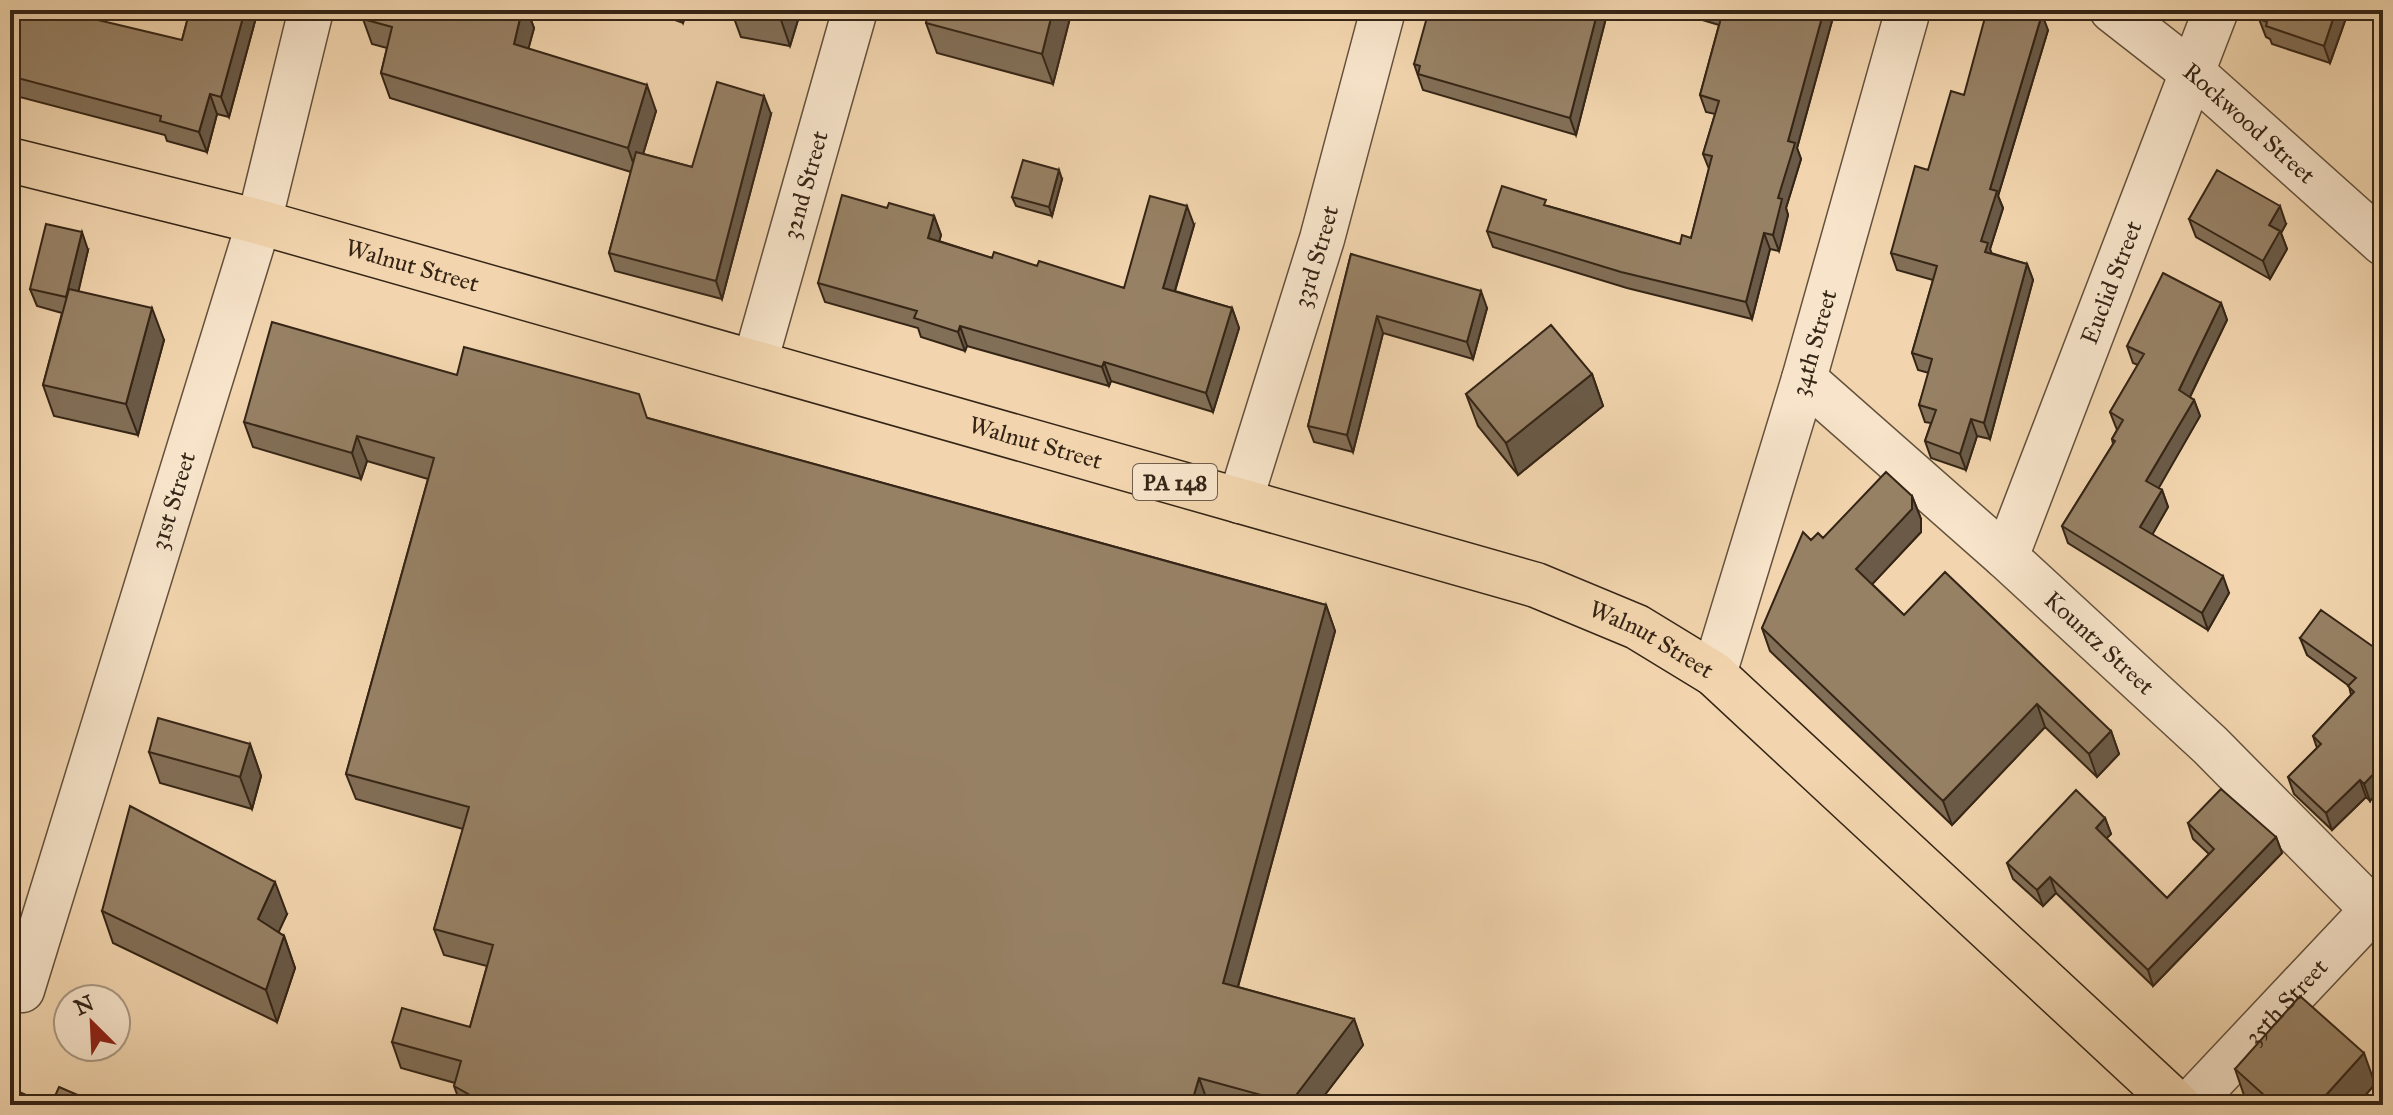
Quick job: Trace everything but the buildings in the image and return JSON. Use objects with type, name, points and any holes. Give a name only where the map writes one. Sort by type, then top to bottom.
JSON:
[{"type":"main road","name":"Walnut Street","points":[[10,160],[259,222],[1536,585],[1637,627],[1714,674],[2178,1105]]},
{"type":"street","name":"31st Street","points":[[22,990],[259,222],[311,10]]},
{"type":"street","name":"32nd Street","points":[[755,362],[855,10]]},
{"type":"street","name":"33rd Street","points":[[1240,501],[1322,239],[1383,10]]},
{"type":"street","name":"34th Street","points":[[1714,674],[1804,379],[1908,10]]},
{"type":"street","name":"Rockwood Street","points":[[2112,10],[2194,74],[2383,243]]},
{"type":"street","name":"Euclid Street","points":[[2006,557],[2216,10]]},
{"type":"street","name":"Kountz Street","points":[[1804,379],[2006,557],[2210,745],[2379,909]]},
{"type":"street","name":"35th Street","points":[[2189,1105],[2379,909]]}]
